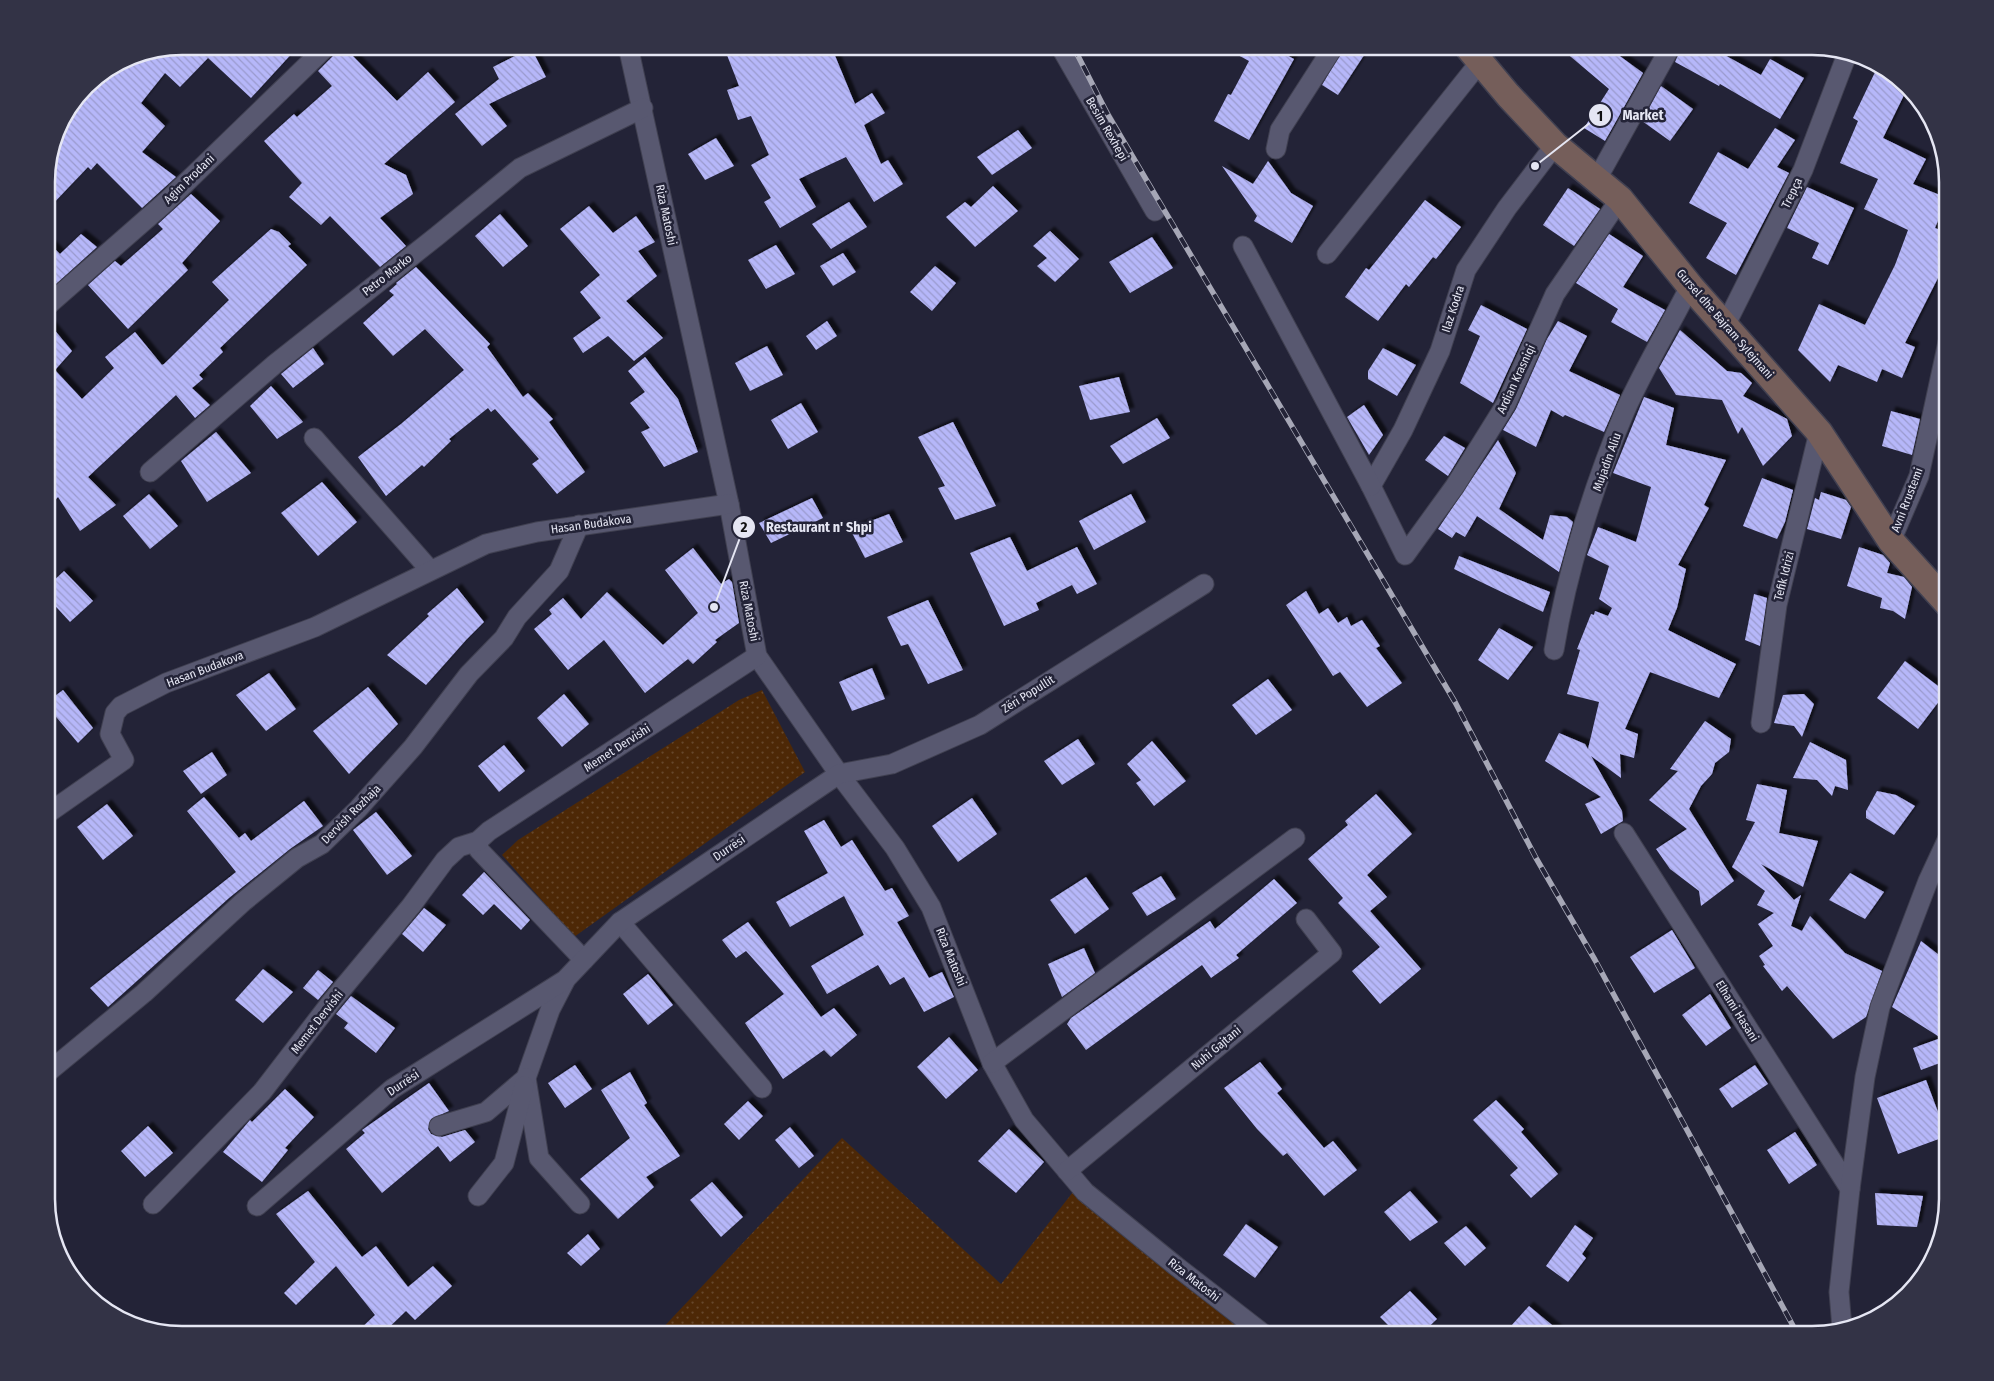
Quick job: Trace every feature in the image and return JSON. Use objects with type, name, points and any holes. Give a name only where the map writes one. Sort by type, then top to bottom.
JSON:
[{"type":"street","name":"Agim Prodani","points":[[55,298],[167,201],[318,55]]},
{"type":"street","name":"Riza Matoshi","points":[[630,55],[729,504],[757,656],[839,774],[896,848],[931,907],[992,1062],[1024,1120],[1085,1192],[1253,1326]]},
{"type":"street","name":"Besim Rexhepi","points":[[1065,55],[1155,211]]},
{"type":"street","points":[[1276,149],[1280,130],[1328,55]]},
{"type":"street","name":"Gursel dhe Bajram Sylejmani","points":[[1327,254],[1473,55]]},
{"type":"street","name":"Gursel dhe Bajram Sylejmani","points":[[1475,55],[1555,145],[1620,199],[1690,286],[1726,324],[1819,432],[1891,541],[1939,594]]},
{"type":"street","points":[[1597,179],[1666,55]]},
{"type":"street","name":"Trepça","points":[[1726,324],[1803,170],[1845,60]]},
{"type":"street","name":"Petro Marko","points":[[150,472],[274,364],[520,168],[643,108]]},
{"type":"street","name":"Ilaz Kodra","points":[[1371,486],[1403,430],[1440,351],[1466,270],[1507,208],[1555,145]]},
{"type":"street","name":"Ardian Krasniqi","points":[[1371,486],[1405,555],[1455,486],[1506,404],[1555,294],[1620,199]]},
{"type":"street","points":[[1243,246],[1371,486]]},
{"type":"street","name":"Mujadin Aliu","points":[[1554,650],[1567,577],[1626,410],[1690,286]]},
{"type":"street","name":"Avni Rrustemi","points":[[1891,541],[1919,476],[1939,384]]},
{"type":"street","name":"Tefik Idrizi","points":[[1761,723],[1777,605],[1819,432]]},
{"type":"street","points":[[314,438],[430,570]]},
{"type":"street","name":"Hasan Budakova","points":[[55,808],[124,760],[110,734],[115,712],[121,706],[166,683],[314,627],[486,544],[579,525],[729,504]]},
{"type":"street","name":"Dervish Rozhaja","points":[[55,1066],[144,992],[244,902],[297,858],[322,844],[358,809],[413,748],[469,674],[504,638],[517,617],[559,571],[579,525]]},
{"type":"street","name":"Zëri Popullit","points":[[839,774],[892,764],[980,724],[1204,584]]},
{"type":"street","name":"Memet Dervishi","points":[[153,1204],[262,1092],[332,1001],[411,906],[445,860],[459,847],[478,841],[489,831],[757,656]]},
{"type":"street","name":"Durrësi","points":[[257,1206],[392,1089],[565,980],[620,922],[839,774]]},
{"type":"street","name":"Elhami Hasani","points":[[1624,832],[1850,1189]]},
{"type":"street","points":[[992,1062],[1295,838]]},
{"type":"street","points":[[478,841],[480,850],[584,960]]},
{"type":"street","points":[[1842,1323],[1839,1292],[1865,1077],[1880,1007],[1928,881],[1939,857]]},
{"type":"street","name":"Nuhi Gajtani","points":[[1067,1171],[1332,952],[1306,919]]},
{"type":"street","points":[[620,922],[762,1088]]},
{"type":"street","name":"Durrësi","points":[[478,1196],[504,1163],[526,1078],[550,1010],[565,980]]},
{"type":"street","points":[[439,1126],[486,1112],[526,1078]]},
{"type":"street","name":"Durrësi","points":[[526,1078],[539,1158],[580,1204]]},
{"type":"shaded area","points":[[762,690],[805,772],[574,937],[502,855],[518,840],[739,700]]},
{"type":"shaded area","points":[[842,1138],[1001,1284],[1073,1192],[1236,1326],[664,1326]]},
{"type":"building","points":[[182,55],[290,55],[251,98],[208,58],[180,87],[165,73],[141,103],[165,126],[142,152],[176,177],[142,208],[97,163],[91,170],[88,167],[55,202],[56,166],[59,149],[68,126],[87,98],[111,76],[126,68],[157,57]]},
{"type":"building","points":[[334,55],[352,55],[397,101],[428,72],[455,102],[384,164],[406,175],[413,194],[380,218],[406,246],[380,267],[330,216],[321,225],[289,197],[302,183],[264,141],[294,114],[297,117],[332,86],[318,71]]},
{"type":"building","points":[[517,55],[535,55],[546,77],[489,104],[507,126],[482,146],[455,114],[499,79],[493,67]]},
{"type":"building","points":[[727,55],[835,55],[855,104],[872,93],[885,113],[864,125],[881,164],[888,160],[903,184],[874,202],[846,157],[799,179],[816,207],[780,228],[764,202],[771,198],[751,165],[769,155],[751,116],[738,120],[727,90],[739,86]]},
{"type":"building","points":[[1238,55],[1286,55],[1294,59],[1249,140],[1214,121],[1228,94],[1231,95],[1249,61]]},
{"type":"building","points":[[1340,55],[1364,55],[1338,95],[1322,85]]},
{"type":"building","points":[[1569,55],[1618,55],[1643,73],[1605,141],[1584,128],[1609,89]]},
{"type":"building","points":[[1678,55],[1724,55],[1761,75],[1770,59],[1804,78],[1780,119],[1720,84],[1719,86],[1675,62]]},
{"type":"building","points":[[1875,72],[1896,87],[1904,95],[1883,138],[1926,159],[1913,184],[1939,195],[1939,218],[1935,228],[1939,230],[1939,276],[1905,343],[1915,347],[1902,378],[1882,369],[1877,382],[1838,365],[1830,382],[1798,350],[1819,304],[1865,325],[1895,265],[1908,230],[1864,209],[1878,179],[1840,163],[1858,121],[1853,118]]},
{"type":"building","points":[[1661,86],[1693,109],[1670,141],[1642,121]]},
{"type":"building","points":[[1775,128],[1795,140],[1777,167],[1789,173],[1736,275],[1706,258],[1727,223],[1689,203],[1718,152],[1748,169]]},
{"type":"building","points":[[1018,130],[1032,148],[992,175],[977,157]]},
{"type":"building","points":[[716,138],[734,166],[705,180],[688,154]]},
{"type":"building","points":[[1268,161],[1291,193],[1313,206],[1292,243],[1254,221],[1257,216],[1222,166],[1253,184]]},
{"type":"building","points":[[993,186],[1018,211],[975,247],[946,217],[965,202],[971,207]]},
{"type":"building","points":[[1807,187],[1854,208],[1828,265],[1812,258],[1819,243],[1787,228]]},
{"type":"building","points":[[1568,188],[1600,209],[1574,246],[1543,225]]},
{"type":"building","points":[[191,194],[220,221],[182,263],[188,270],[128,329],[88,285],[115,261],[121,266],[163,229],[158,224]]},
{"type":"building","points":[[1425,200],[1461,227],[1436,259],[1433,257],[1409,287],[1406,284],[1378,321],[1345,297],[1366,268],[1369,270]]},
{"type":"building","points":[[849,202],[867,227],[831,249],[812,224]]},
{"type":"building","points":[[589,206],[613,233],[636,216],[655,242],[638,251],[657,276],[626,301],[663,338],[634,361],[608,336],[583,353],[573,338],[601,318],[580,292],[600,275],[560,229]]},
{"type":"building","points":[[500,214],[528,246],[503,267],[475,236]]},
{"type":"building","points":[[271,229],[279,232],[291,244],[288,246],[307,265],[220,348],[223,352],[199,375],[203,379],[192,388],[210,405],[195,418],[176,395],[88,477],[116,505],[80,531],[58,497],[55,500],[55,370],[82,399],[114,368],[105,357],[135,332],[162,365],[164,364],[229,300],[212,282]]},
{"type":"building","points":[[1050,231],[1079,259],[1055,282],[1037,266],[1047,258],[1033,246]]},
{"type":"building","points":[[81,234],[97,247],[56,284],[55,249],[60,254]]},
{"type":"building","points":[[1609,234],[1643,256],[1623,287],[1665,310],[1647,342],[1611,322],[1618,309],[1576,283]]},
{"type":"building","points":[[1152,237],[1173,268],[1130,293],[1109,262]]},
{"type":"building","points":[[776,245],[795,274],[766,289],[748,260]]},
{"type":"building","points":[[843,253],[856,272],[833,286],[820,266]]},
{"type":"building","points":[[935,266],[956,283],[932,311],[910,292]]},
{"type":"building","points":[[416,267],[490,344],[487,347],[523,397],[528,393],[553,419],[549,422],[585,472],[557,494],[532,464],[539,459],[495,409],[491,412],[488,408],[449,439],[451,441],[424,467],[422,465],[386,496],[358,457],[401,424],[464,370],[425,329],[393,356],[363,323],[394,295],[389,291],[396,283]]},
{"type":"building","points":[[1481,305],[1527,329],[1493,403],[1460,383],[1480,336],[1468,330]]},
{"type":"building","points":[[827,321],[837,336],[816,350],[806,336]]},
{"type":"building","points":[[1558,321],[1587,336],[1569,371],[1620,395],[1604,432],[1565,415],[1563,417],[1551,410],[1536,447],[1503,430],[1516,409],[1547,339]]},
{"type":"building","points":[[1680,330],[1727,371],[1741,373],[1752,383],[1743,396],[1787,419],[1792,436],[1763,466],[1742,427],[1738,434],[1722,400],[1676,395],[1659,368]]},
{"type":"building","points":[[55,331],[72,351],[55,370]]},
{"type":"building","points":[[767,346],[783,375],[750,391],[735,363]]},
{"type":"building","points":[[313,348],[324,364],[293,388],[281,374]]},
{"type":"building","points":[[1383,348],[1416,365],[1397,396],[1368,379],[1368,371]]},
{"type":"building","points":[[645,357],[678,399],[698,452],[664,467],[641,432],[650,428],[630,403],[645,392],[628,371]]},
{"type":"building","points":[[1119,377],[1130,412],[1090,420],[1079,386]]},
{"type":"building","points":[[271,386],[303,422],[277,439],[250,406]]},
{"type":"building","points":[[1644,397],[1674,408],[1666,445],[1726,460],[1704,505],[1709,508],[1678,565],[1686,569],[1677,608],[1668,630],[1736,664],[1719,698],[1650,672],[1625,729],[1638,734],[1634,758],[1620,754],[1621,778],[1591,756],[1622,811],[1623,821],[1601,834],[1585,804],[1601,797],[1545,761],[1559,733],[1585,744],[1588,749],[1599,702],[1567,694],[1580,650],[1577,649],[1591,614],[1594,615],[1595,611],[1608,616],[1612,608],[1599,599],[1609,566],[1587,555],[1598,527],[1636,542],[1651,487],[1613,473]]},
{"type":"building","points":[[801,403],[818,432],[788,449],[771,420]]},
{"type":"building","points":[[1364,405],[1383,435],[1369,455],[1347,417]]},
{"type":"building","points":[[1891,411],[1920,419],[1912,455],[1882,446]]},
{"type":"building","points":[[1157,418],[1170,438],[1123,464],[1110,446]]},
{"type":"building","points":[[953,422],[996,506],[955,520],[938,488],[945,486],[918,437]]},
{"type":"building","points":[[216,432],[251,473],[207,502],[181,461]]},
{"type":"building","points":[[1444,436],[1465,448],[1448,476],[1425,460]]},
{"type":"building","points":[[1498,440],[1516,473],[1499,509],[1543,540],[1550,515],[1567,517],[1573,522],[1559,572],[1477,516],[1465,537],[1456,532],[1452,538],[1438,529]]},
{"type":"building","points":[[1762,478],[1793,490],[1785,522],[1777,539],[1743,526]]},
{"type":"building","points":[[322,482],[357,522],[318,556],[281,513]]},
{"type":"building","points":[[1821,492],[1846,500],[1851,507],[1841,539],[1807,529],[1815,498],[1819,500]]},
{"type":"building","points":[[149,494],[178,526],[150,549],[123,516]]},
{"type":"building","points":[[1131,494],[1146,522],[1094,550],[1079,521]]},
{"type":"building","points":[[812,498],[823,518],[771,543],[759,523]]},
{"type":"building","points":[[889,514],[903,542],[865,558],[850,529]]},
{"type":"building","points":[[1010,537],[1027,571],[1077,547],[1097,584],[1077,594],[1072,585],[1036,603],[1039,610],[1004,626],[970,553]]},
{"type":"building","points":[[1859,547],[1883,555],[1890,563],[1887,573],[1904,577],[1912,587],[1905,619],[1893,611],[1880,608],[1882,598],[1847,586]]},
{"type":"building","points":[[693,548],[721,584],[729,579],[732,582],[739,623],[715,640],[717,642],[693,664],[688,659],[645,693],[604,640],[568,670],[534,629],[552,614],[549,610],[563,598],[581,619],[607,592],[663,645],[698,613],[665,570]]},
{"type":"building","points":[[1459,556],[1550,592],[1543,612],[1454,569]]},
{"type":"building","points":[[64,571],[93,601],[70,622],[55,606],[55,579]]},
{"type":"building","points":[[457,588],[484,622],[426,685],[387,655],[429,616],[427,614]]},
{"type":"building","points":[[1306,591],[1319,614],[1328,608],[1338,623],[1347,617],[1351,626],[1362,620],[1380,646],[1376,648],[1402,683],[1367,707],[1340,672],[1333,676],[1286,605]]},
{"type":"building","points":[[1754,594],[1767,598],[1760,646],[1745,640]]},
{"type":"building","points":[[928,600],[963,670],[928,684],[908,644],[901,646],[887,617]]},
{"type":"building","points":[[1499,628],[1533,647],[1508,680],[1478,660]]},
{"type":"building","points":[[1905,661],[1939,687],[1939,701],[1918,729],[1877,698]]},
{"type":"building","points":[[872,668],[885,699],[852,711],[839,682]]},
{"type":"building","points":[[269,673],[296,709],[266,731],[236,695]]},
{"type":"building","points":[[1268,679],[1292,710],[1256,735],[1232,705]]},
{"type":"building","points":[[368,687],[398,724],[349,774],[313,731]]},
{"type":"building","points":[[63,690],[93,728],[78,743],[55,716],[55,696]]},
{"type":"building","points":[[564,694],[589,724],[562,747],[537,718]]},
{"type":"building","points":[[1804,694],[1814,704],[1802,737],[1794,726],[1774,723],[1783,695]]},
{"type":"building","points":[[1705,721],[1731,739],[1729,752],[1715,763],[1712,774],[1701,786],[1689,809],[1734,881],[1701,906],[1699,891],[1670,869],[1656,849],[1687,829],[1649,800],[1678,771],[1670,769]]},
{"type":"building","points":[[1078,739],[1095,764],[1062,785],[1044,761]]},
{"type":"building","points":[[1152,741],[1186,781],[1154,806],[1136,783],[1141,780],[1127,764]]},
{"type":"building","points":[[1810,742],[1846,760],[1848,790],[1835,786],[1832,796],[1817,780],[1793,778]]},
{"type":"building","points":[[504,745],[525,771],[499,792],[478,766]]},
{"type":"building","points":[[212,752],[227,775],[201,794],[183,771]]},
{"type":"building","points":[[1757,784],[1787,790],[1779,833],[1818,841],[1803,887],[1761,864],[1794,900],[1801,895],[1791,926],[1802,931],[1810,916],[1845,953],[1882,971],[1866,1017],[1833,1039],[1787,986],[1782,991],[1763,966],[1765,965],[1759,956],[1773,946],[1758,924],[1774,913],[1757,905],[1765,891],[1732,867],[1755,822],[1746,820]]},
{"type":"building","points":[[1877,791],[1896,795],[1915,806],[1894,835],[1866,818],[1866,811]]},
{"type":"building","points":[[1376,794],[1412,834],[1367,875],[1387,897],[1370,911],[1421,969],[1380,1004],[1352,971],[1380,947],[1338,903],[1343,898],[1308,859],[1348,825],[1345,821]]},
{"type":"building","points":[[204,797],[239,838],[245,833],[251,841],[304,801],[323,826],[290,849],[229,898],[108,1007],[90,988],[236,872],[187,811]]},
{"type":"building","points":[[972,798],[997,834],[958,862],[932,826]]},
{"type":"building","points":[[107,804],[133,836],[103,860],[77,827]]},
{"type":"building","points":[[376,812],[412,856],[387,875],[353,830]]},
{"type":"building","points":[[824,820],[841,847],[852,840],[885,891],[892,888],[909,916],[897,922],[929,978],[942,972],[954,997],[924,1012],[904,977],[890,985],[878,965],[827,994],[811,966],[864,935],[844,896],[790,927],[776,902],[828,873],[804,831]]},
{"type":"building","points":[[484,872],[530,920],[521,930],[494,904],[483,915],[462,895]]},
{"type":"building","points":[[1850,873],[1884,892],[1865,919],[1829,900]]},
{"type":"building","points":[[1161,876],[1176,899],[1147,916],[1132,893]]},
{"type":"building","points":[[1086,877],[1109,909],[1075,934],[1050,900]]},
{"type":"building","points":[[1274,879],[1297,903],[1236,955],[1239,958],[1211,978],[1202,965],[1086,1050],[1067,1024],[1071,1018],[1210,921],[1215,929]]},
{"type":"building","points":[[424,908],[446,925],[423,952],[402,934]]},
{"type":"building","points":[[748,922],[821,1017],[834,1008],[857,1035],[831,1057],[824,1050],[783,1079],[745,1023],[784,994],[746,951],[736,958],[722,940]]},
{"type":"building","points":[[1672,930],[1695,968],[1654,993],[1630,957]]},
{"type":"building","points":[[1921,941],[1939,955],[1939,1037],[1892,1007]]},
{"type":"building","points":[[1084,948],[1095,973],[1062,997],[1048,964]]},
{"type":"building","points":[[263,969],[293,992],[263,1023],[235,1000]]},
{"type":"building","points":[[318,970],[333,982],[318,1000],[303,988]]},
{"type":"building","points":[[648,974],[673,1005],[648,1025],[623,994]]},
{"type":"building","points":[[1710,994],[1731,1028],[1706,1046],[1682,1015]]},
{"type":"building","points":[[351,996],[395,1028],[376,1053],[344,1028],[348,1023],[336,1014]]},
{"type":"building","points":[[949,1037],[978,1070],[946,1099],[917,1067]]},
{"type":"building","points":[[1939,1039],[1939,1063],[1921,1070],[1913,1048]]},
{"type":"building","points":[[1260,1062],[1282,1089],[1277,1093],[1324,1148],[1333,1141],[1357,1170],[1324,1196],[1287,1153],[1283,1156],[1257,1129],[1224,1088]]},
{"type":"building","points":[[575,1065],[592,1089],[565,1108],[548,1083]]},
{"type":"building","points":[[1755,1065],[1768,1084],[1732,1108],[1719,1089]]},
{"type":"building","points":[[630,1072],[647,1103],[644,1105],[680,1156],[646,1177],[654,1187],[618,1219],[580,1179],[630,1138],[601,1090]]},
{"type":"building","points":[[1926,1080],[1939,1115],[1939,1139],[1898,1154],[1877,1098]]},
{"type":"building","points":[[429,1083],[449,1111],[431,1119],[428,1129],[431,1134],[442,1137],[465,1130],[475,1142],[450,1162],[438,1146],[382,1193],[346,1149],[365,1133],[362,1130]]},
{"type":"building","points":[[285,1089],[314,1117],[285,1148],[288,1150],[262,1182],[223,1152],[250,1120],[252,1122]]},
{"type":"building","points":[[1496,1100],[1524,1129],[1521,1132],[1558,1174],[1531,1198],[1510,1175],[1518,1168],[1473,1120]]},
{"type":"building","points":[[748,1101],[763,1116],[739,1140],[724,1124]]},
{"type":"building","points":[[148,1126],[173,1153],[145,1177],[121,1151]]},
{"type":"building","points":[[790,1127],[814,1156],[799,1168],[775,1140]]},
{"type":"building","points":[[1009,1129],[1044,1162],[1016,1193],[978,1161]]},
{"type":"building","points":[[1795,1132],[1817,1165],[1789,1184],[1767,1150]]},
{"type":"building","points":[[712,1182],[743,1217],[721,1237],[690,1200]]},
{"type":"building","points":[[308,1191],[362,1257],[376,1246],[408,1287],[433,1266],[452,1286],[415,1320],[406,1311],[390,1326],[363,1326],[375,1315],[336,1266],[296,1305],[284,1293],[315,1262],[276,1214]]},
{"type":"building","points":[[1410,1191],[1438,1222],[1410,1241],[1384,1212]]},
{"type":"building","points":[[1875,1193],[1923,1196],[1917,1227],[1877,1225]]},
{"type":"building","points":[[1246,1224],[1278,1247],[1255,1278],[1223,1255]]},
{"type":"building","points":[[1575,1225],[1593,1238],[1582,1254],[1586,1258],[1568,1282],[1546,1266]]},
{"type":"building","points":[[1466,1226],[1486,1248],[1465,1266],[1444,1243]]},
{"type":"building","points":[[588,1234],[600,1249],[581,1266],[567,1253]]},
{"type":"building","points":[[1410,1291],[1437,1319],[1430,1326],[1389,1326],[1380,1317]]},
{"type":"building","points":[[1529,1306],[1553,1326],[1511,1326]]},
{"type":"railway","points":[[1078,55],[1108,115],[1455,702],[1536,858],[1595,960],[1793,1326]]},
{"type":"place","name":"Market","points":[[1535,166]]},
{"type":"place","name":"Restaurant n' Shpi","points":[[714,607]]}]
